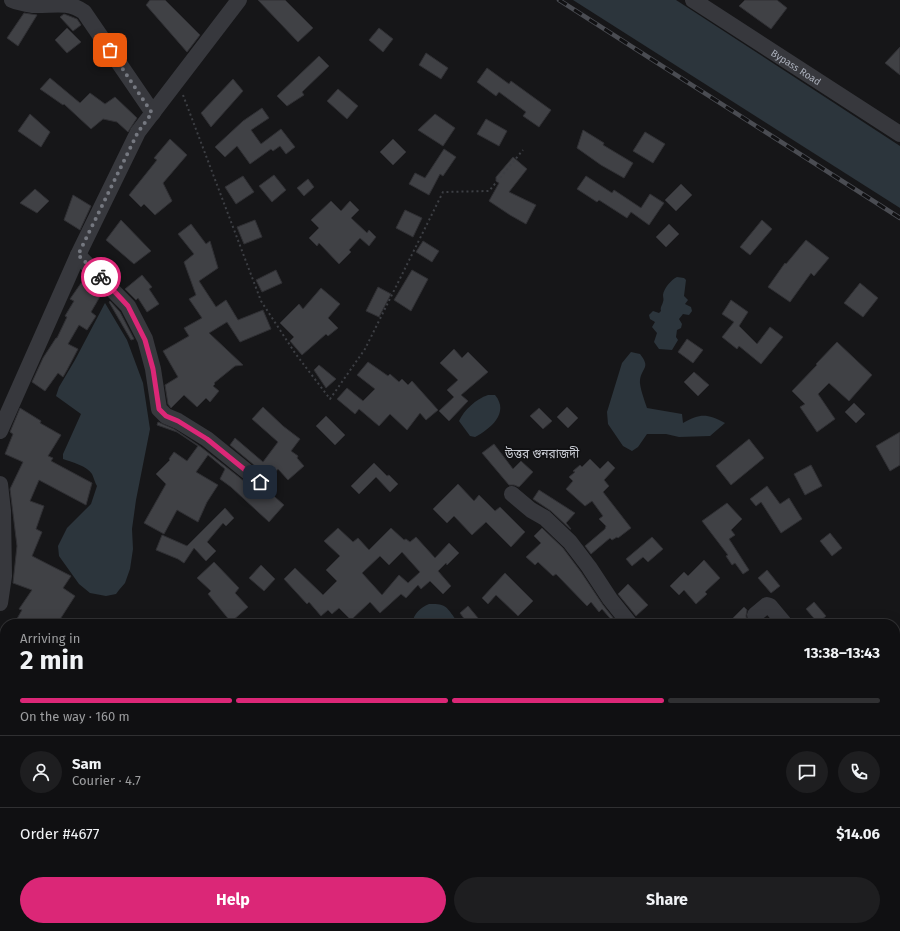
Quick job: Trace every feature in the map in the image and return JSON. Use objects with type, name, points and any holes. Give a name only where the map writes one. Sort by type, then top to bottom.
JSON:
[{"type":"street","points":[[12,0],[34,5],[59,3],[78,6],[84,12],[152,113]]},
{"type":"street","points":[[0,431],[78,255],[138,132],[239,0]]},
{"type":"street","name":"Bypass Road","points":[[693,0],[900,134]]},
{"type":"street","points":[[78,255],[128,306],[145,340],[153,369],[159,409],[166,416],[178,421],[207,439],[260,482]]},
{"type":"street","points":[[0,484],[3,512],[4,576],[0,603]]},
{"type":"street","points":[[512,494],[550,523],[570,542],[589,567],[610,600],[626,619]]},
{"type":"street","points":[[755,614],[767,605],[770,606],[781,619]]},
{"type":"path","points":[[178,81],[261,301],[295,353],[330,399],[365,349],[442,192],[489,191],[523,150]]},
{"type":"shaded area","points":[[573,0],[676,0],[900,146],[900,208]]},
{"type":"shaded area","points":[[677,277],[684,278],[686,280],[684,296],[688,300],[685,304],[691,307],[692,311],[689,315],[683,314],[679,319],[682,324],[681,328],[677,330],[676,337],[678,340],[672,350],[659,349],[654,342],[657,333],[652,327],[655,322],[650,319],[649,315],[653,311],[659,313],[661,311],[663,295],[666,287]]},
{"type":"shaded area","points":[[105,303],[127,340],[143,383],[150,429],[136,500],[132,529],[133,549],[130,569],[125,583],[116,594],[106,596],[90,593],[79,584],[59,556],[58,546],[67,528],[91,504],[97,486],[90,471],[63,459],[63,454],[81,414],[56,396],[59,387]]},
{"type":"shaded area","points":[[631,352],[640,354],[645,362],[640,383],[647,408],[682,414],[683,423],[699,416],[709,416],[725,423],[710,436],[679,437],[666,434],[647,434],[638,447],[632,451],[623,446],[608,424],[607,412],[622,363]]},
{"type":"shaded area","points":[[488,395],[495,395],[499,402],[499,414],[487,430],[475,437],[470,436],[459,421],[471,405]]},
{"type":"shaded area","points":[[429,604],[440,604],[446,607],[455,619],[413,619],[418,611]]},
{"type":"building","points":[[150,0],[165,0],[200,35],[187,52],[146,5]]},
{"type":"building","points":[[258,0],[285,0],[313,28],[298,42]]},
{"type":"building","points":[[745,0],[777,0],[787,8],[771,29],[739,6]]},
{"type":"building","points":[[24,13],[37,15],[18,46],[7,38]]},
{"type":"building","points":[[64,14],[77,19],[81,25],[73,31],[60,17]]},
{"type":"building","points":[[67,28],[81,42],[67,53],[55,40]]},
{"type":"building","points":[[379,28],[393,39],[383,52],[369,40]]},
{"type":"building","points":[[900,47],[900,75],[885,63]]},
{"type":"building","points":[[426,53],[448,68],[441,79],[419,65]]},
{"type":"building","points":[[319,56],[329,66],[302,92],[304,95],[287,106],[277,96]]},
{"type":"building","points":[[487,68],[509,84],[511,81],[551,110],[539,127],[523,116],[526,112],[499,92],[496,96],[477,82]]},
{"type":"building","points":[[50,78],[80,103],[90,93],[105,104],[115,97],[137,118],[128,132],[117,122],[103,119],[91,129],[64,104],[63,105],[40,89]]},
{"type":"building","points":[[233,79],[243,91],[211,127],[201,113]]},
{"type":"building","points":[[338,89],[358,106],[347,119],[327,101]]},
{"type":"building","points":[[262,108],[269,118],[251,130],[261,144],[281,129],[295,147],[286,154],[280,146],[273,151],[271,149],[250,164],[237,146],[225,157],[215,147],[243,121]]},
{"type":"building","points":[[30,114],[50,132],[41,147],[18,131]]},
{"type":"building","points":[[435,114],[455,128],[443,146],[418,130]]},
{"type":"building","points":[[486,119],[507,131],[499,146],[477,134]]},
{"type":"building","points":[[583,130],[604,143],[603,145],[633,163],[624,178],[601,165],[577,148]]},
{"type":"building","points":[[645,132],[665,144],[653,163],[633,151]]},
{"type":"building","points":[[170,139],[187,155],[163,183],[172,201],[155,215],[144,204],[141,207],[129,195],[157,160],[154,158]]},
{"type":"building","points":[[393,139],[406,152],[393,165],[380,152]]},
{"type":"building","points":[[444,149],[456,157],[443,176],[440,174],[429,195],[409,184],[415,173],[425,178]]},
{"type":"building","points":[[513,157],[527,169],[509,192],[536,205],[526,224],[489,201],[499,183],[496,181],[496,177]]},
{"type":"building","points":[[274,175],[286,190],[272,202],[259,186]]},
{"type":"building","points":[[243,176],[254,192],[236,204],[225,187]]},
{"type":"building","points":[[586,176],[612,193],[614,190],[641,208],[650,194],[664,203],[649,225],[631,212],[627,218],[599,200],[597,202],[577,189]]},
{"type":"building","points":[[308,179],[314,187],[304,196],[297,188]]},
{"type":"building","points":[[681,184],[692,195],[676,211],[665,200]]},
{"type":"building","points":[[35,189],[49,201],[37,213],[20,203]]},
{"type":"building","points":[[73,195],[91,206],[80,230],[64,220]]},
{"type":"building","points":[[331,201],[341,211],[350,201],[359,210],[351,218],[367,233],[369,230],[376,237],[369,246],[360,238],[349,250],[351,252],[339,264],[319,243],[317,246],[309,238],[319,228],[311,220]]},
{"type":"building","points":[[405,210],[422,218],[413,237],[396,228]]},
{"type":"building","points":[[121,220],[151,251],[134,264],[106,240]]},
{"type":"building","points":[[255,220],[262,237],[244,244],[237,227]]},
{"type":"building","points":[[762,220],[772,229],[750,255],[740,247]]},
{"type":"building","points":[[191,224],[206,244],[210,241],[218,268],[199,281],[216,307],[226,300],[238,320],[263,310],[271,329],[240,342],[227,322],[209,333],[243,365],[235,366],[214,383],[215,384],[213,386],[219,391],[210,402],[206,398],[197,407],[184,395],[171,408],[168,404],[165,385],[178,377],[163,351],[189,336],[184,328],[202,318],[189,299],[196,295],[184,262],[194,254],[178,234]]},
{"type":"building","points":[[669,224],[679,234],[666,247],[656,237]]},
{"type":"building","points":[[806,240],[829,258],[814,276],[811,273],[790,302],[768,287],[785,263],[786,264]]},
{"type":"building","points":[[423,241],[439,251],[432,262],[416,252]]},
{"type":"building","points":[[276,270],[282,283],[262,292],[256,280]]},
{"type":"building","points":[[412,270],[428,279],[411,311],[394,300]]},
{"type":"building","points":[[142,275],[152,287],[149,289],[159,304],[147,312],[138,298],[136,300],[125,289]]},
{"type":"building","points":[[86,276],[102,293],[91,312],[96,316],[87,330],[79,325],[68,344],[78,349],[63,377],[58,373],[45,391],[32,382],[43,358],[57,338],[67,317],[65,316],[74,301],[70,299]]},
{"type":"building","points":[[860,283],[878,298],[863,317],[844,303]]},
{"type":"building","points":[[378,287],[391,294],[379,317],[366,311]]},
{"type":"building","points":[[321,288],[340,304],[328,318],[338,328],[328,336],[326,334],[302,355],[290,341],[294,337],[280,323],[299,304],[303,309]]},
{"type":"building","points":[[731,300],[748,312],[739,326],[757,344],[770,327],[783,337],[761,364],[739,346],[737,349],[722,337],[734,322],[722,314]]},
{"type":"building","points":[[110,301],[120,312],[134,339],[131,340],[109,302]]},
{"type":"building","points":[[687,339],[703,350],[693,363],[678,352]]},
{"type":"building","points":[[837,342],[872,375],[849,401],[829,383],[818,394],[835,419],[817,432],[800,407],[805,404],[792,391]]},
{"type":"building","points":[[454,349],[462,358],[468,352],[488,372],[461,395],[468,401],[449,421],[439,411],[454,397],[447,390],[458,380],[440,363]]},
{"type":"building","points":[[368,362],[388,376],[390,374],[399,382],[402,379],[408,385],[412,381],[438,410],[426,420],[420,413],[407,430],[390,414],[379,426],[359,409],[355,414],[337,399],[347,388],[363,401],[375,389],[357,375]]},
{"type":"building","points":[[319,365],[336,379],[326,388],[314,370]]},
{"type":"building","points":[[694,372],[709,385],[698,396],[684,382]]},
{"type":"building","points":[[854,403],[865,414],[856,423],[845,412]]},
{"type":"building","points":[[263,407],[283,426],[300,439],[291,451],[298,456],[297,458],[304,466],[288,480],[278,469],[269,480],[266,475],[230,445],[235,438],[263,462],[278,442],[252,419]]},
{"type":"building","points":[[567,407],[578,418],[568,428],[557,417]]},
{"type":"building","points":[[20,408],[41,421],[40,423],[61,435],[48,456],[53,458],[51,461],[92,483],[86,505],[39,480],[30,501],[44,506],[36,529],[42,532],[32,556],[71,576],[63,588],[75,596],[60,619],[17,619],[22,610],[19,609],[32,590],[13,583],[17,546],[10,489],[23,462],[5,454],[13,434],[10,432]]},
{"type":"building","points":[[539,408],[552,421],[543,429],[530,416]]},
{"type":"building","points":[[326,416],[345,435],[335,445],[316,426]]},
{"type":"building","points":[[158,422],[174,429],[201,447],[254,489],[259,491],[266,489],[284,505],[269,522],[231,487],[220,479],[225,469],[208,455],[196,472],[218,485],[207,502],[198,522],[177,510],[164,534],[144,523],[166,484],[156,474],[170,460],[169,459],[174,452],[187,461],[198,446],[177,432],[157,425]]},
{"type":"building","points":[[900,432],[900,465],[890,471],[876,446]]},
{"type":"building","points":[[749,439],[764,458],[731,485],[716,466]]},
{"type":"building","points":[[494,444],[513,469],[521,461],[533,472],[519,487],[509,485],[482,453]]},
{"type":"building","points":[[590,459],[600,469],[608,461],[615,468],[604,480],[609,486],[603,492],[631,528],[618,538],[617,537],[612,540],[610,538],[591,554],[585,546],[605,529],[606,526],[599,519],[603,516],[592,501],[585,506],[566,489],[573,481],[569,477],[575,472],[573,471],[580,465],[582,467]]},
{"type":"building","points":[[374,463],[387,476],[389,475],[398,484],[390,492],[376,477],[359,494],[351,486]]},
{"type":"building","points":[[811,465],[822,486],[805,495],[794,474]]},
{"type":"building","points":[[458,484],[474,501],[479,495],[495,511],[500,507],[525,532],[511,547],[486,522],[472,535],[454,516],[447,523],[433,509]]},
{"type":"building","points":[[767,486],[780,504],[789,498],[802,519],[781,533],[761,502],[756,506],[750,499]]},
{"type":"building","points":[[539,490],[575,513],[566,523],[571,529],[551,511],[533,499]]},
{"type":"building","points":[[727,503],[742,519],[731,530],[735,535],[729,539],[749,570],[743,574],[735,563],[732,565],[726,556],[728,555],[702,521]]},
{"type":"building","points":[[225,508],[234,518],[226,526],[223,523],[207,542],[216,551],[206,561],[194,548],[184,563],[156,550],[162,535],[187,546]]},
{"type":"building","points":[[338,528],[353,542],[358,538],[369,550],[391,528],[404,540],[406,539],[410,542],[416,537],[435,558],[449,543],[459,553],[447,565],[446,563],[438,571],[451,586],[443,594],[430,581],[421,589],[418,585],[406,598],[401,594],[380,613],[370,602],[352,619],[350,619],[339,608],[332,614],[328,610],[321,616],[309,602],[307,604],[284,579],[295,568],[323,595],[337,581],[326,570],[340,556],[324,541]],"holes":[[[402,552],[420,572],[408,583],[399,575],[382,595],[362,573],[380,556],[389,565]]]},
{"type":"building","points":[[542,528],[563,548],[614,619],[611,619],[602,609],[599,612],[591,602],[587,606],[556,574],[553,576],[538,562],[535,565],[526,557],[541,543],[534,536]]},
{"type":"building","points":[[830,533],[842,548],[832,556],[820,541]]},
{"type":"building","points":[[652,537],[663,549],[648,562],[643,557],[632,566],[626,559]]},
{"type":"building","points":[[704,560],[720,578],[705,592],[707,594],[696,604],[684,590],[679,595],[670,586],[684,572],[688,576]]},
{"type":"building","points":[[214,562],[239,588],[235,593],[248,607],[234,619],[229,619],[208,594],[211,591],[197,578]]},
{"type":"building","points":[[261,565],[275,579],[264,591],[249,578]]},
{"type":"building","points":[[767,570],[780,586],[771,593],[758,578]]},
{"type":"building","points":[[505,573],[533,601],[518,616],[496,595],[488,604],[482,598]]},
{"type":"building","points":[[628,584],[648,605],[636,616],[618,594]]},
{"type":"building","points":[[814,602],[826,616],[823,619],[815,619],[806,609]]},
{"type":"building","points":[[468,606],[479,619],[464,619],[460,613]]},
{"type":"building","points":[[744,607],[747,610],[747,619],[732,619]]},
{"type":"railway","points":[[559,0],[900,218]]},
{"type":"way so far","points":[[101,277],[78,255],[138,132],[152,113],[110,50]]},
{"type":"district","name":"উত্তর গুনরাজদী","points":[[542,454]]},
{"type":"route","points":[[101,277],[128,306],[145,340],[153,369],[159,409],[166,416],[178,421],[207,439],[260,482]]}]
